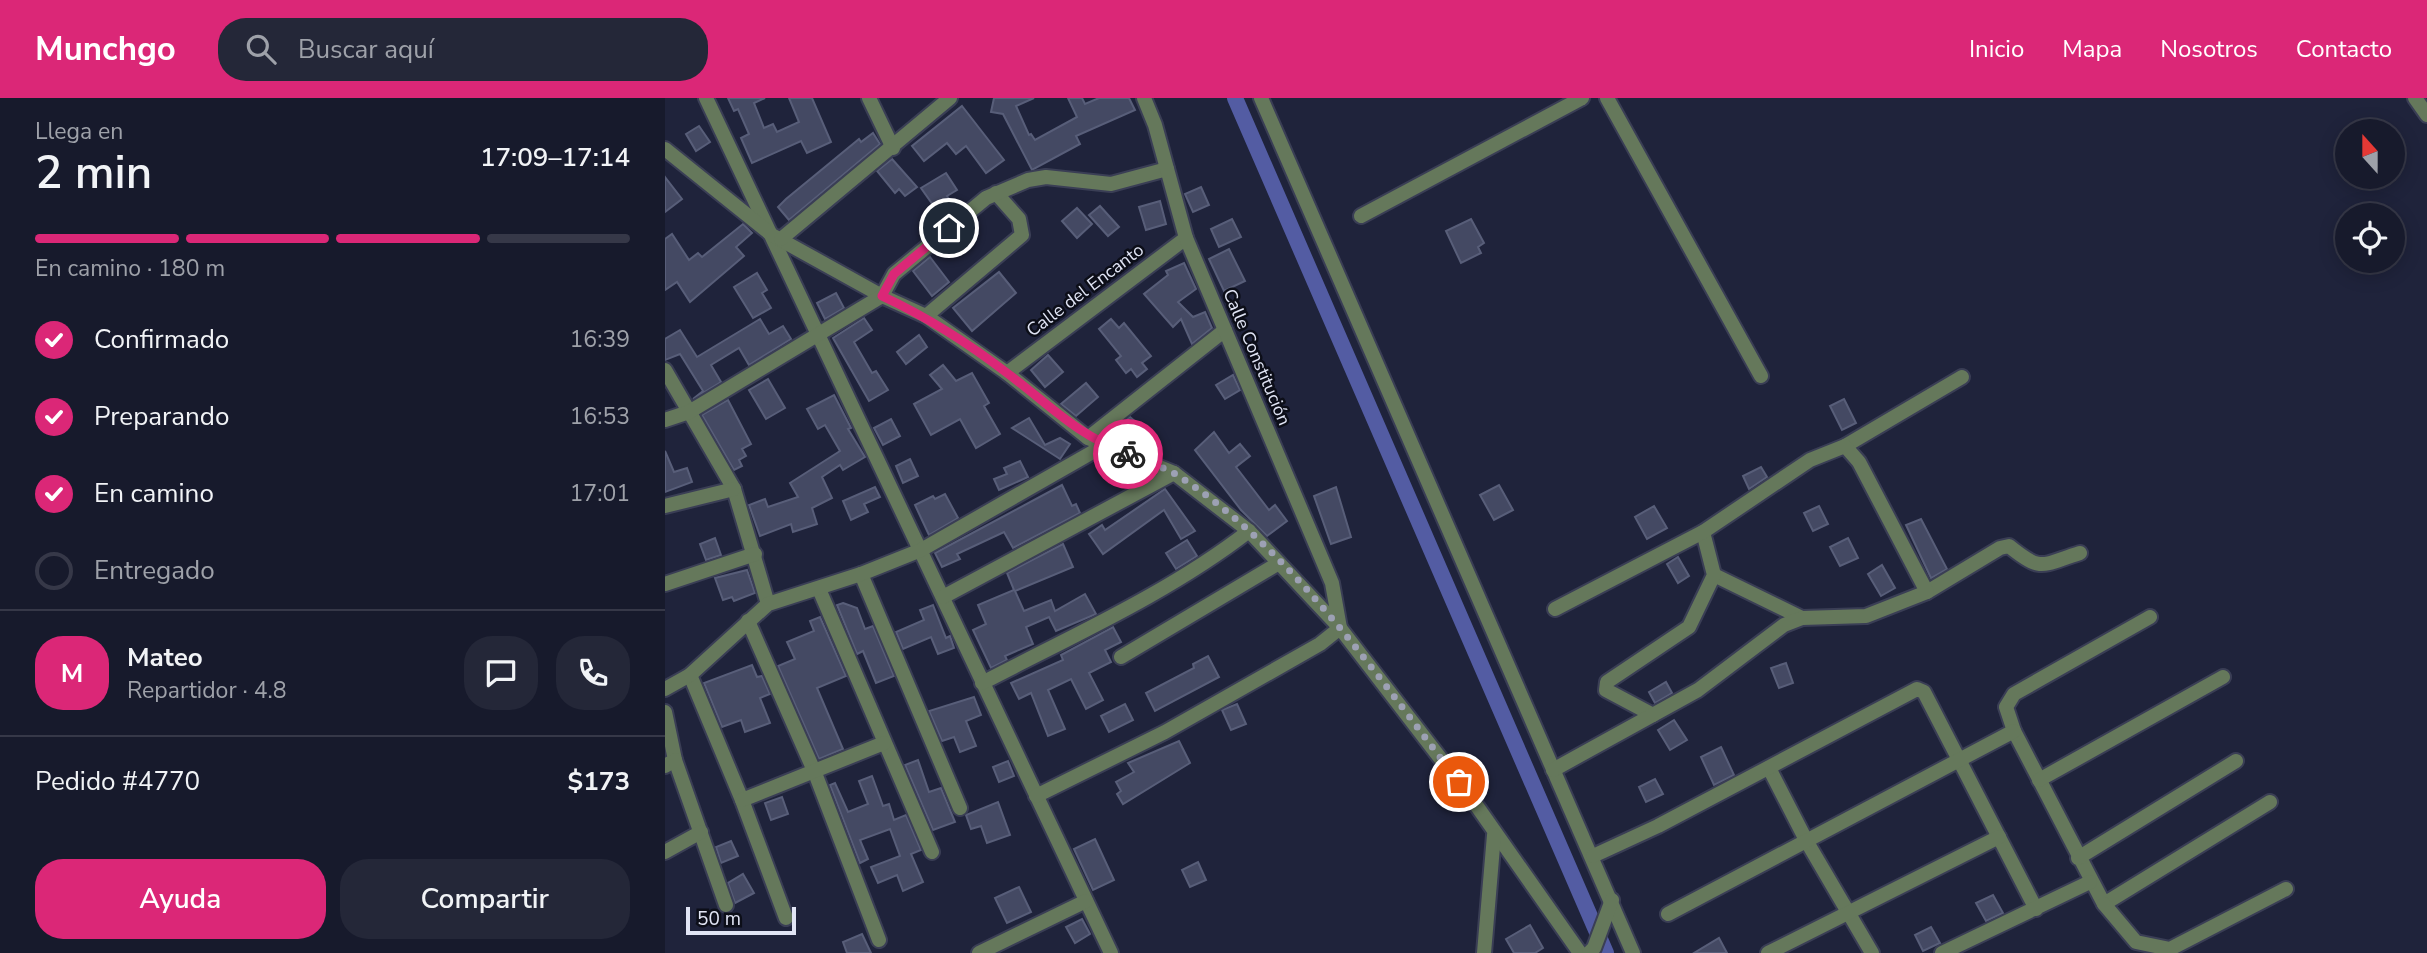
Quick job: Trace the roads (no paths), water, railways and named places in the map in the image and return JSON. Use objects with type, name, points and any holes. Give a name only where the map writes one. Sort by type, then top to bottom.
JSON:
[{"type":"street","points":[[706,98],[777,237],[982,683],[1111,953]]},
{"type":"street","points":[[869,98],[893,148]]},
{"type":"street","points":[[777,237],[893,148],[950,98]]},
{"type":"street","name":"Calle Constitución","points":[[1144,98],[1186,238],[1332,583],[1340,628]]},
{"type":"street","points":[[1261,98],[1553,770],[1593,856],[1610,907],[1633,953]]},
{"type":"street","points":[[1361,216],[1582,98]]},
{"type":"street","points":[[1607,98],[1761,376]]},
{"type":"street","points":[[2415,98],[2427,115]]},
{"type":"street","points":[[665,149],[777,237],[882,296],[926,316],[1007,373],[1089,438],[1174,473],[1249,531],[1340,628],[1474,802],[1494,835],[1581,951],[1610,907]]},
{"type":"street","points":[[665,420],[689,412],[882,296],[894,274],[986,198],[996,193],[1046,177],[1111,184],[1167,169]]},
{"type":"street","points":[[926,316],[1022,235],[1019,219],[996,193]]},
{"type":"street","name":"Calle del Encanto","points":[[1007,373],[1186,238]]},
{"type":"street","points":[[1089,438],[1225,330]]},
{"type":"street","points":[[665,370],[734,489],[768,604]]},
{"type":"street","points":[[1555,609],[1703,531],[1810,460],[1845,446],[1962,377]]},
{"type":"street","points":[[665,689],[691,675],[768,604],[819,589],[921,550],[1105,445]]},
{"type":"street","points":[[1845,446],[1859,462],[1927,592]]},
{"type":"street","points":[[943,597],[1174,473]]},
{"type":"street","points":[[665,506],[734,489]]},
{"type":"street","points":[[982,683],[1117,612],[1217,555],[1249,531]]},
{"type":"street","points":[[1653,715],[1606,690],[1607,682],[1689,627],[1714,575],[1703,531]]},
{"type":"street","points":[[1553,770],[1698,690],[1784,625],[1802,618],[1866,616],[1927,592],[2000,548],[2009,546],[2030,564],[2039,565],[2080,553]]},
{"type":"street","points":[[665,584],[755,554]]},
{"type":"street","points":[[1121,657],[1279,563]]},
{"type":"street","points":[[861,574],[960,808]]},
{"type":"street","points":[[1714,575],[1802,618]]},
{"type":"street","points":[[819,589],[932,852]]},
{"type":"street","points":[[2150,617],[2014,694],[2006,707],[2014,731],[2090,882],[2104,904],[2136,942],[2170,948],[2286,889]]},
{"type":"street","points":[[748,621],[815,773],[879,940]]},
{"type":"street","points":[[1036,796],[1165,732],[1320,644],[1340,628]]},
{"type":"street","points":[[691,675],[786,918]]},
{"type":"street","points":[[2039,780],[2223,677]]},
{"type":"street","points":[[1593,856],[1769,768],[1917,689],[1924,692],[2036,909]]},
{"type":"street","points":[[665,712],[670,763],[701,832],[726,905]]},
{"type":"street","points":[[1668,914],[2014,731]]},
{"type":"street","points":[[742,800],[815,773],[884,743]]},
{"type":"street","points":[[2078,858],[2237,761]]},
{"type":"street","points":[[1769,768],[1807,842],[1872,953]]},
{"type":"street","points":[[2104,904],[2270,802]]},
{"type":"street","points":[[665,852],[701,832]]},
{"type":"street","points":[[1483,953],[1494,835]]},
{"type":"street","points":[[1768,953],[1999,837]]},
{"type":"street","points":[[1942,953],[2090,882]]},
{"type":"street","points":[[979,953],[993,949],[1086,901]]},
{"type":"waterway","points":[[1235,98],[1606,953]]}]
